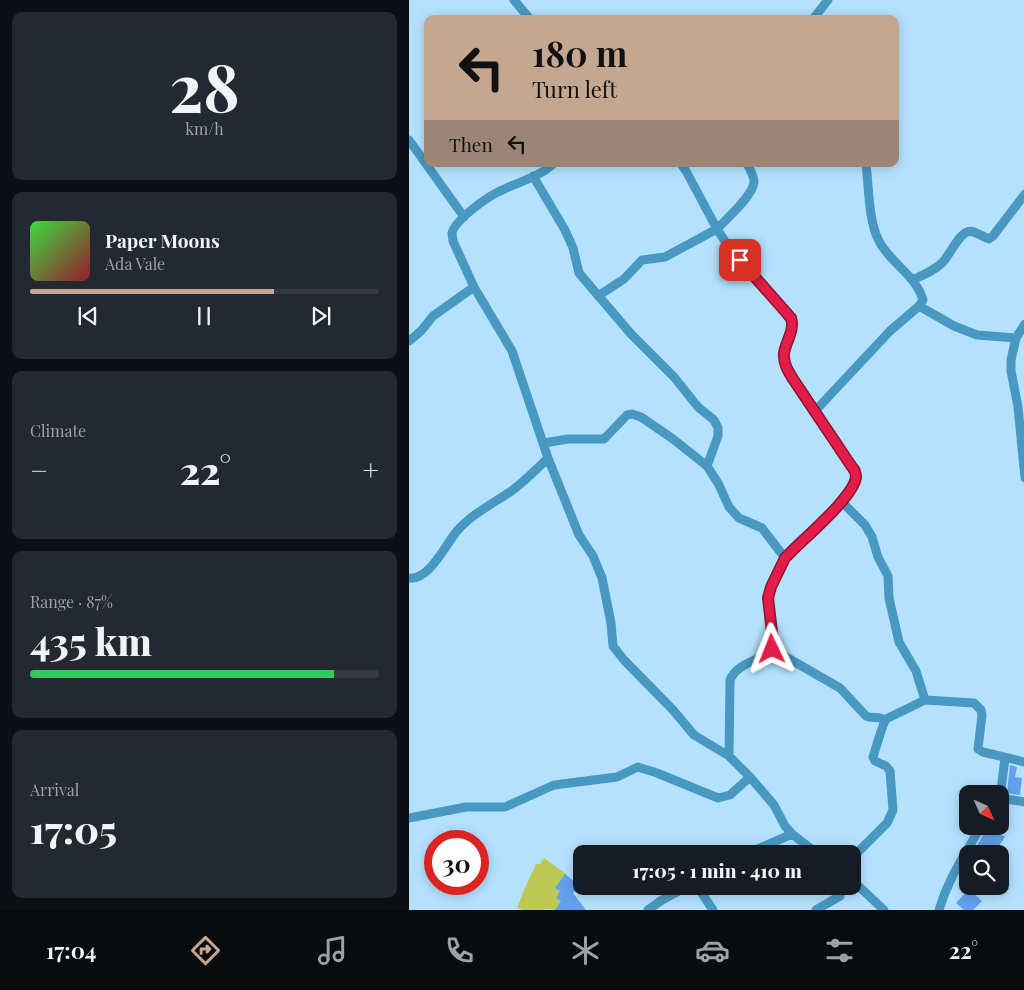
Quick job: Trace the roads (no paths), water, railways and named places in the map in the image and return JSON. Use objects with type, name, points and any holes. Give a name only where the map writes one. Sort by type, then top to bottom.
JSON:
[{"type":"street","points":[[514,0],[527,15]]},
{"type":"street","points":[[816,15],[829,0]]},
{"type":"street","points":[[409,140],[424,161]]},
{"type":"street","points":[[429,167],[464,216]]},
{"type":"street","points":[[548,167],[496,193],[464,216],[452,233],[453,241],[474,287],[512,351],[548,458],[579,535],[593,556],[602,578],[611,623],[613,646],[695,735],[729,756],[750,777],[774,805],[791,834],[806,845]]},
{"type":"street","points":[[683,167],[727,246],[791,318],[793,324],[784,354],[786,366],[855,471],[855,481],[842,502],[785,558],[771,587],[768,598],[773,641],[772,649],[769,653],[738,669],[729,680],[729,756]]},
{"type":"street","points":[[598,296],[624,279],[642,260],[665,257],[717,229],[751,192],[754,182],[749,167]]},
{"type":"street","points":[[815,411],[890,331],[919,306],[923,300],[912,280],[879,241],[873,221],[866,167]]},
{"type":"street","points":[[533,176],[565,230],[573,248],[579,273],[631,334],[674,377],[698,407],[714,420],[718,428],[718,436],[707,466]]},
{"type":"street","points":[[912,280],[930,272],[941,264],[953,250],[962,235],[967,232],[972,231],[984,238],[993,236],[1024,194]]},
{"type":"street","points":[[409,341],[421,331],[433,316],[474,287]]},
{"type":"street","points":[[919,306],[954,326],[977,335],[1016,338]]},
{"type":"street","points":[[1024,324],[1016,338],[1011,371],[1018,407],[1024,478]]},
{"type":"street","points":[[544,443],[568,439],[604,439],[627,415],[637,415],[673,439],[707,466],[718,483],[729,507],[739,518],[762,528],[785,558]]},
{"type":"street","points":[[409,578],[417,577],[424,573],[436,562],[465,522],[525,481],[548,458]]},
{"type":"street","points":[[842,502],[865,525],[872,537],[878,557],[888,576],[889,598],[899,642],[916,671],[925,700]]},
{"type":"street","points":[[772,649],[840,688],[866,716],[885,720]]},
{"type":"street","points":[[861,849],[887,823],[893,810],[890,771],[886,766],[875,761],[873,757],[885,720],[925,700],[974,703],[979,706],[982,715],[978,749],[1024,762]]},
{"type":"street","points":[[1005,758],[1000,798],[1024,802]]},
{"type":"street","points":[[409,818],[466,807],[505,806],[554,785],[617,777],[638,767],[718,798],[730,795],[750,777]]},
{"type":"street","points":[[766,845],[791,834]]},
{"type":"street","points":[[939,910],[947,885],[976,835]]},
{"type":"street","points":[[861,888],[884,910]]},
{"type":"street","points":[[648,910],[671,895]]},
{"type":"street","points":[[703,895],[713,910]]},
{"type":"street","points":[[816,910],[840,896]]}]
